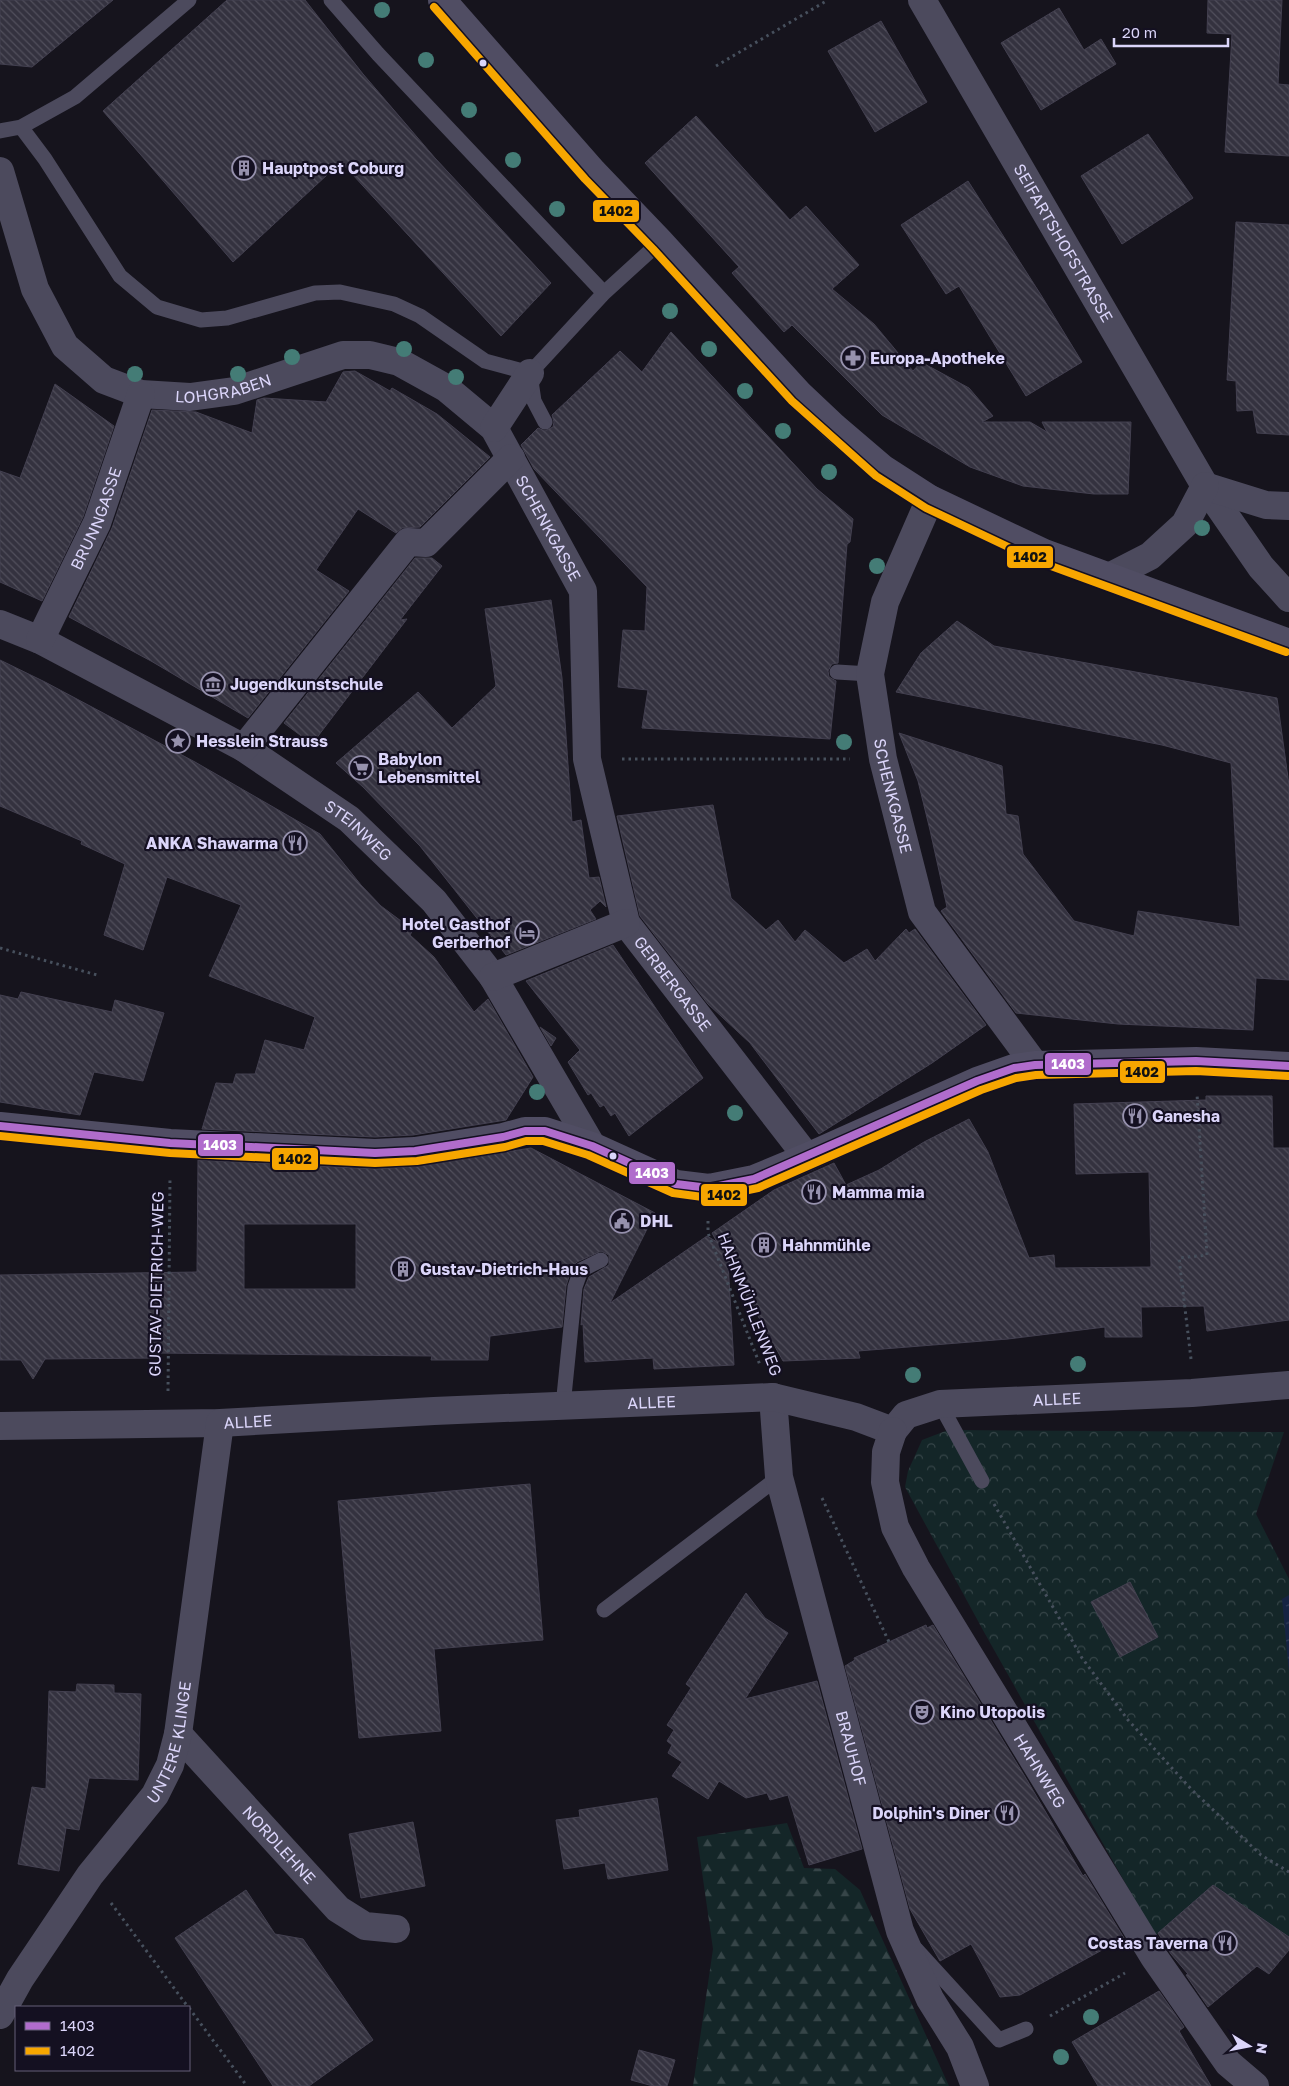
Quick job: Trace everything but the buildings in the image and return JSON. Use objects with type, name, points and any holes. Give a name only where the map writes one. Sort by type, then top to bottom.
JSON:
[{"type":"street","points":[[442,0],[593,172],[799,394],[882,468],[930,499],[1044,553],[1289,643]]},
{"type":"street","name":"SEIFARTSHOFSTRASSE","points":[[922,0],[1205,486],[1261,567],[1289,598]]},
{"type":"street","name":"LOHGRABEN","points":[[0,171],[35,289],[65,346],[104,380],[141,394],[190,397],[234,391],[343,355],[370,355],[399,362],[446,388],[494,428]]},
{"type":"street","points":[[494,428],[530,373]]},
{"type":"street","name":"BRUNNGASSE","points":[[40,640],[97,523],[141,394]]},
{"type":"street","name":"SCHENKGASSE","points":[[494,428],[583,591],[587,759],[626,923]]},
{"type":"street","name":"SCHENKGASSE","points":[[244,748],[408,542],[426,543],[511,458]]},
{"type":"street","points":[[1108,577],[1150,556],[1185,524],[1205,486],[1266,505],[1289,506]]},
{"type":"street","name":"SCHENKGASSE","points":[[930,499],[885,602],[870,674],[884,759],[922,912],[1035,1065]]},
{"type":"street","name":"STEINWEG","points":[[0,624],[40,640],[244,748],[349,819],[434,901],[493,978],[592,1146]]},
{"type":"street","name":"GERBERGASSE","points":[[493,978],[626,923],[807,1157]]},
{"type":"street","points":[[0,1126],[170,1143],[375,1153],[415,1151],[525,1132],[544,1131],[592,1146],[676,1184],[709,1188],[754,1179],[978,1080],[1014,1068],[1035,1065],[1196,1061],[1289,1066]]},
{"type":"street","name":"ALLEE","points":[[0,1426],[220,1423],[434,1411],[773,1397],[856,1417],[893,1431],[906,1414],[940,1404],[1192,1393],[1289,1386]]},
{"type":"street","name":"BRAUHOF","points":[[773,1397],[779,1477],[900,1931],[930,1999],[960,2047],[975,2086]]},
{"type":"street","name":"UNTERE KLINGE","points":[[0,2015],[20,1979],[90,1875],[156,1795],[170,1765],[178,1734],[220,1423]]},
{"type":"street","name":"HAHNWEG","points":[[893,1431],[886,1452],[885,1482],[895,1526],[916,1568],[1154,1957],[1228,2063],[1254,2086]]},
{"type":"street","name":"NORDLEHNE","points":[[178,1734],[338,1909],[365,1926],[396,1929]]},
{"type":"lane","points":[[0,130],[21,126],[75,97],[189,0]]},
{"type":"lane","points":[[331,0],[378,54],[604,293]]},
{"type":"lane","points":[[21,126],[45,159],[120,276],[157,307],[201,320],[210,320],[227,318],[315,293],[340,292],[394,304],[420,316],[485,361],[530,373]]},
{"type":"lane","points":[[530,373],[604,293],[660,242]]},
{"type":"lane","points":[[530,373],[534,401],[545,422]]},
{"type":"lane","points":[[837,672],[870,674]]},
{"type":"lane","points":[[563,1406],[575,1287],[581,1270],[601,1260]]},
{"type":"lane","points":[[940,1404],[982,1481]]},
{"type":"lane","points":[[604,1610],[779,1477]]},
{"type":"lane","points":[[900,1931],[999,2040],[1026,2029]]},
{"type":"path","points":[[716,66],[828,0]]},
{"type":"path","points":[[587,759],[884,759]]},
{"type":"path","points":[[0,948],[97,975]]},
{"type":"path","points":[[1190,1345],[1179,1258],[1206,1255],[1196,1061]]},
{"type":"path","name":"GUSTAV-DIETRICH-WEG","points":[[168,1424],[170,1143]]},
{"type":"path","name":"HAHNMÜHLENWEG","points":[[709,1188],[708,1233],[773,1397]]},
{"type":"path","points":[[982,1481],[1082,1658],[1128,1720],[1192,1790],[1213,1810],[1260,1854],[1289,1872]]},
{"type":"path","points":[[818,1490],[889,1642]]},
{"type":"path","points":[[90,1875],[187,2006]]},
{"type":"path","points":[[1068,2006],[1133,1968]]},
{"type":"path","points":[[190,2011],[247,2086]]},
{"type":"green space","points":[[948,1430],[1284,1432],[1256,1514],[1289,1579],[1289,1937],[1213,1885],[1155,1936],[984,1632],[905,1487],[908,1471],[922,1440]]},
{"type":"green space","points":[[787,1823],[804,1868],[835,1869],[860,1890],[949,2086],[693,2086],[713,1949],[697,1837]]},
{"type":"water","points":[[1289,1595],[1289,1672],[1282,1599]]},
{"type":"transit line","name":"1402","points":[[434,7],[585,179],[653,249],[792,401],[876,476],[926,508],[1040,562],[1286,652]]},
{"type":"transit line","name":"1403","points":[[0,1126],[170,1143],[375,1153],[415,1151],[503,1137],[525,1131],[545,1131],[592,1146],[676,1184],[709,1188],[754,1179],[977,1081],[1014,1068],[1035,1065],[1196,1061],[1289,1066]]},
{"type":"transit line","name":"1402","points":[[0,1136],[170,1153],[375,1163],[417,1161],[505,1147],[526,1141],[543,1141],[588,1155],[673,1193],[710,1198],[758,1188],[981,1090],[1016,1078],[1036,1075],[1196,1071],[1288,1076]]},
{"type":"place","name":"Hauptpost Coburg","points":[[244,168]]},
{"type":"place","name":"Europa-Apotheke","points":[[853,358]]},
{"type":"place","name":"Jugendkunstschule","points":[[213,684]]},
{"type":"place","name":"Hesslein Strauss","points":[[178,741]]},
{"type":"place","name":"Babylon Lebensmittel","points":[[361,768]]},
{"type":"place","name":"ANKA Shawarma","points":[[295,843]]},
{"type":"place","name":"Hotel Gasthof Gerberhof","points":[[527,933]]},
{"type":"place","name":"Ganesha","points":[[1135,1116]]},
{"type":"place","name":"Mamma mia","points":[[814,1192]]},
{"type":"place","name":"DHL","points":[[622,1221]]},
{"type":"place","name":"Hahnmühle","points":[[764,1245]]},
{"type":"place","name":"Gustav-Dietrich-Haus","points":[[403,1269]]},
{"type":"place","name":"Kino Utopolis","points":[[922,1712]]},
{"type":"place","name":"Dolphin's Diner","points":[[1007,1813]]},
{"type":"place","name":"Costas Taverna","points":[[1225,1943]]}]
